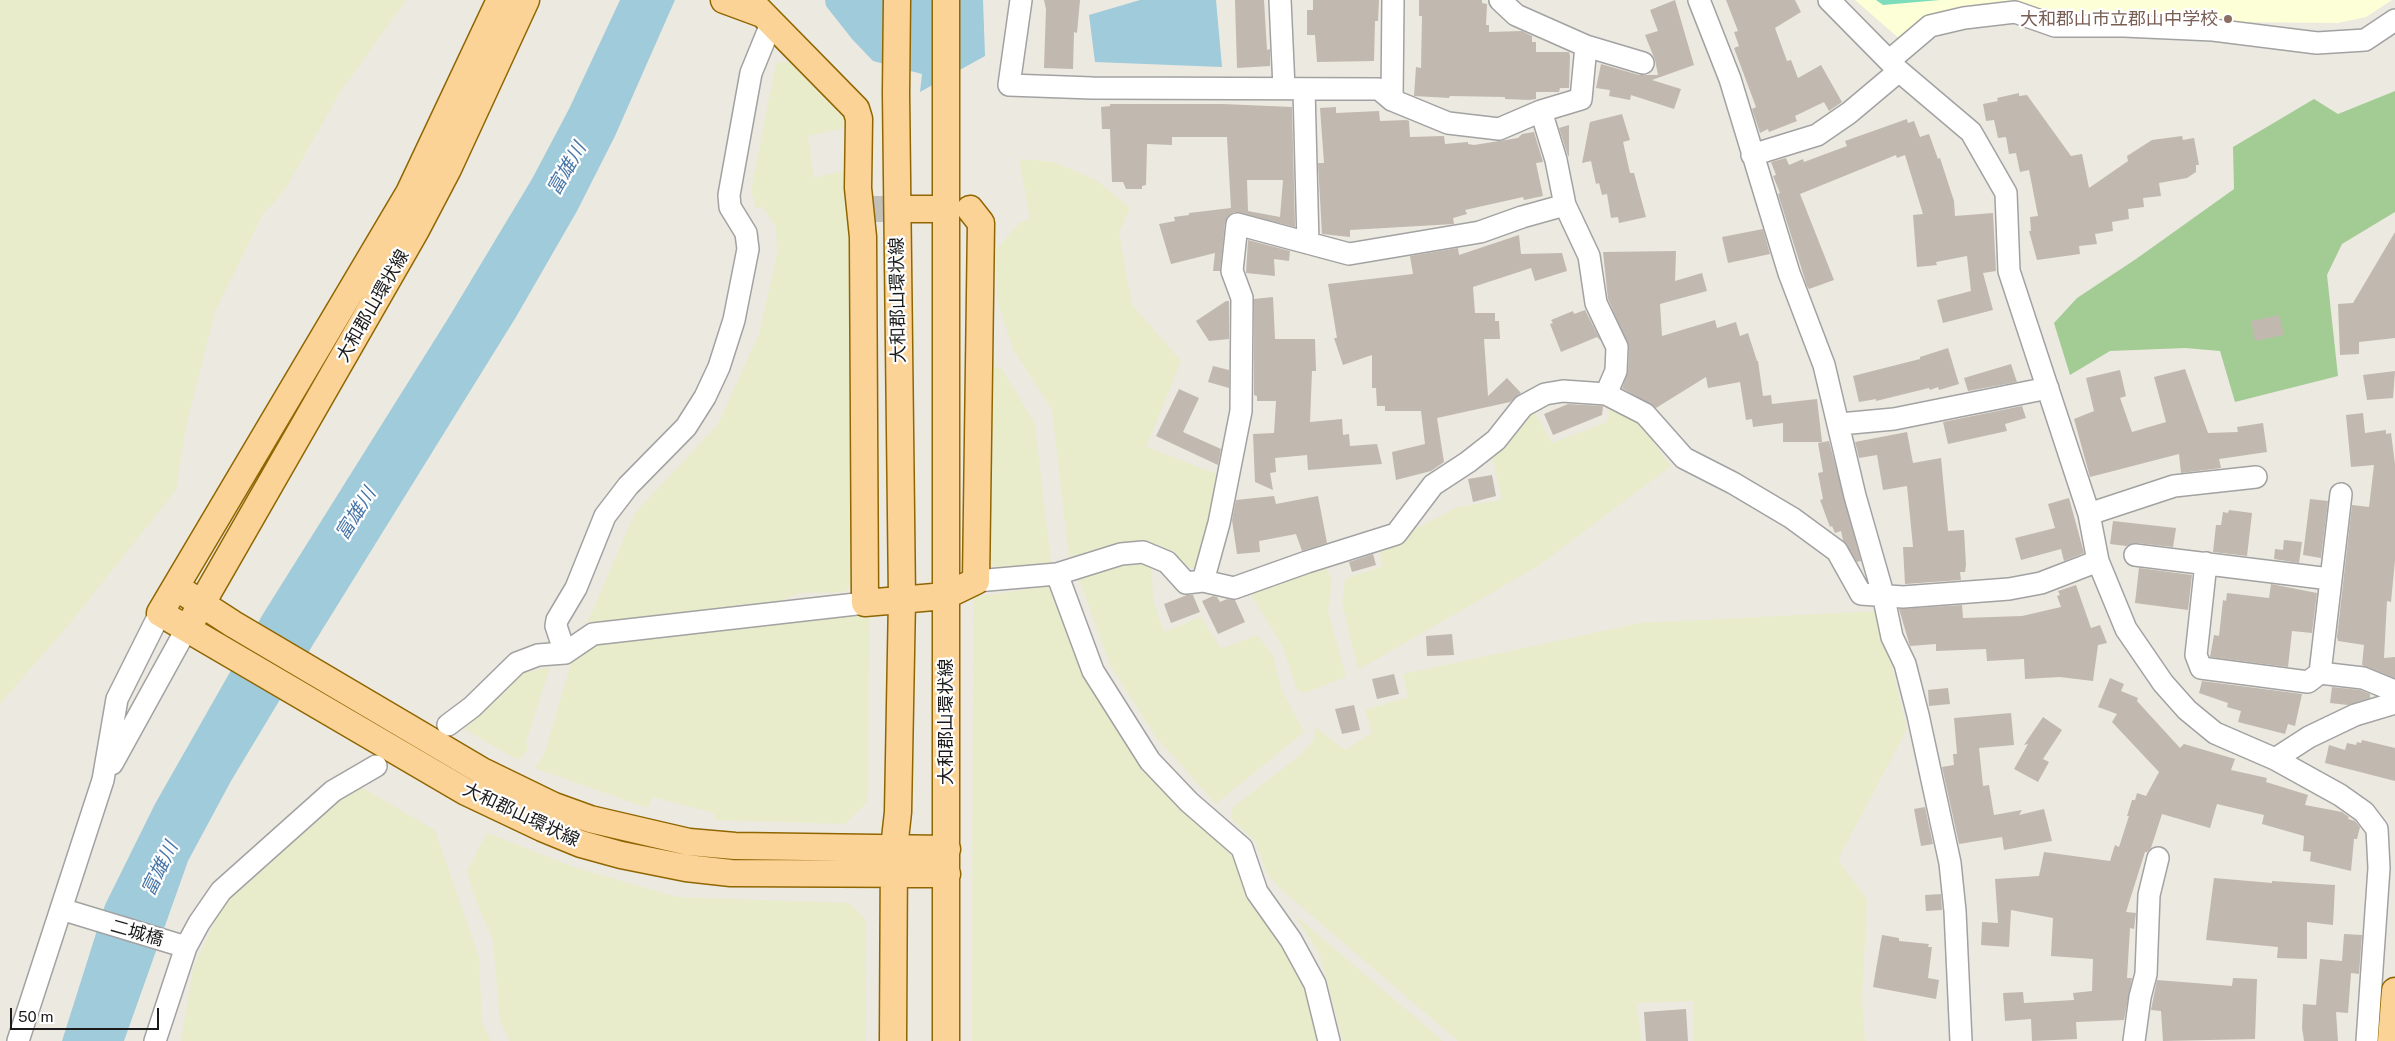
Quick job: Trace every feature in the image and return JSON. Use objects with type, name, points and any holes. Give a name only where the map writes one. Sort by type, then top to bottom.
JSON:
[{"type":"main road","name":"大和郡山環状線","points":[[500,0],[409,193],[160,613],[466,792],[542,828],[589,846],[621,855],[686,868],[731,872],[894,861],[947,861]]},
{"type":"main road","name":"大和郡山環状線","points":[[187,628],[416,230],[448,169],[526,0]]},
{"type":"main road","name":"大和郡山環状線","points":[[724,0],[761,13],[856,108],[859,119],[858,188],[867,208],[865,603]]},
{"type":"main road","name":"大和郡山環状線","points":[[893,1041],[894,861],[898,812],[902,599],[896,93],[897,0]]},
{"type":"main road","name":"大和郡山環状線","points":[[946,0],[948,91],[945,596],[946,1041]]},
{"type":"main road","points":[[908,209],[939,209]]},
{"type":"main road","points":[[865,603],[945,596],[976,581],[981,223],[970,209]]},
{"type":"main road","name":"大和郡山環状線","points":[[176,587],[233,624],[482,771],[554,806],[590,819],[690,842],[780,848],[894,861]]},
{"type":"main road","points":[[2391,1041],[2395,991]]},
{"type":"street","points":[[1021,0],[1009,85],[1092,88],[1379,89],[1392,100],[1448,123],[1499,129],[1541,111],[1581,99],[1586,46]]},
{"type":"street","points":[[1280,0],[1294,88],[1308,243]]},
{"type":"street","points":[[1392,100],[1393,0]]},
{"type":"street","points":[[1500,0],[1516,15],[1586,46],[1643,63]]},
{"type":"street","points":[[1699,0],[1730,79],[1789,273],[1824,364],[1840,424],[1855,496],[1883,594],[1892,637],[1905,664],[1923,734],[1950,863],[1955,911],[1961,1041]]},
{"type":"street","points":[[1830,0],[1894,66],[1971,132],[2006,193],[2009,271],[2089,514],[2098,561],[2126,629],[2163,683],[2187,710],[2215,733],[2275,759],[2340,794],[2364,812],[2377,829],[2379,868],[2367,1041]]},
{"type":"street","points":[[1752,155],[1817,135],[1849,113],[1930,26],[1964,18],[2015,12],[2055,26],[2124,26],[2213,30],[2318,43],[2365,40],[2395,20]]},
{"type":"street","points":[[565,653],[556,626],[557,620],[576,588],[605,516],[628,486],[686,427],[705,397],[719,366],[731,329],[744,278],[748,248],[746,233],[730,207],[729,195],[761,13]]},
{"type":"street","points":[[1541,111],[1556,160],[1565,205],[1589,256],[1596,303],[1617,347],[1616,372],[1606,394]]},
{"type":"street","points":[[1203,581],[1219,523],[1242,411],[1242,298],[1232,271],[1236,224],[1349,254],[1480,232],[1522,217],[1565,205]]},
{"type":"street","points":[[1840,424],[1894,419],[2048,388]]},
{"type":"street","points":[[976,581],[1057,574],[1121,554],[1143,552],[1167,562],[1186,583],[1203,581],[1234,588],[1306,562],[1396,534],[1433,485],[1468,462],[1496,440],[1523,406],[1545,394],[1563,391],[1606,394],[1645,414],[1684,458],[1732,482],[1792,518],[1837,551],[1862,594],[1883,594],[1903,597],[2009,590],[2041,582],[2098,561]]},
{"type":"street","points":[[2089,514],[2174,486],[2256,477]]},
{"type":"street","points":[[2320,673],[2341,494]]},
{"type":"street","points":[[2135,555],[2330,579]]},
{"type":"street","points":[[2206,563],[2196,655],[2201,668],[2308,682],[2320,673],[2363,678],[2395,691]]},
{"type":"street","points":[[1057,574],[1093,671],[1150,761],[1189,802],[1242,848],[1257,892],[1291,940],[1315,984],[1329,1041]]},
{"type":"street","points":[[448,725],[472,707],[517,663],[538,655],[565,653],[593,634],[865,603]]},
{"type":"street","points":[[18,1041],[103,780],[117,699],[160,613]]},
{"type":"street","points":[[103,780],[187,628]]},
{"type":"street","points":[[2275,759],[2309,737],[2355,715],[2395,704]]},
{"type":"street","points":[[155,1041],[186,948],[199,923],[221,891],[333,790],[376,766]]},
{"type":"street","points":[[2134,1041],[2146,974],[2149,894],[2158,858]]},
{"type":"street","name":"二城橋","points":[[61,909],[87,919],[186,948]]},
{"type":"shaded area","points":[[0,0],[406,0],[339,94],[288,184],[274,203],[264,212],[215,312],[186,426],[176,490],[70,623],[0,704]]},
{"type":"shaded area","name":"大和郡山市立郡山中学校","points":[[1855,0],[2392,0],[2366,17],[2338,23],[2121,21],[2056,16],[2017,1],[1980,4],[1932,15],[1901,40]]},
{"type":"shaded area","points":[[789,62],[847,121],[848,127],[808,136],[814,178],[849,169],[856,239],[854,580],[845,592],[799,593],[765,607],[587,623],[635,513],[718,424],[759,334],[777,255],[776,227],[762,206],[756,209],[751,190],[776,63]]},
{"type":"shaded area","points":[[2395,91],[2395,212],[2342,244],[2327,275],[2338,376],[2235,402],[2220,351],[2185,348],[2110,351],[2070,375],[2054,323],[2077,298],[2136,259],[2234,189],[2233,147],[2314,99],[2338,114]]},
{"type":"shaded area","points":[[1019,159],[1054,162],[1096,180],[1130,208],[1119,233],[1132,305],[1181,361],[1146,447],[1220,475],[1199,567],[1189,568],[1159,545],[1129,542],[1069,557],[1052,410],[1013,349],[997,300],[996,250],[1019,223],[1030,219]]},
{"type":"shaded area","points":[[1001,367],[1035,424],[1051,563],[999,570],[989,561],[990,370]]},
{"type":"shaded area","points":[[1611,405],[1641,426],[1671,466],[1538,566],[1358,670],[1342,603],[1345,579],[1383,566],[1378,548],[1407,539],[1413,530],[1458,507],[1502,500],[1492,455],[1534,411],[1552,443],[1607,422]]},
{"type":"shaded area","points":[[1144,562],[1152,564],[1153,600],[1164,632],[1201,617],[1221,649],[1257,635],[1274,657],[1281,689],[1304,732],[1216,804],[1156,737],[1110,665],[1078,576],[1119,564]]},
{"type":"shaded area","points":[[1325,565],[1332,580],[1328,611],[1346,677],[1304,693],[1297,690],[1282,645],[1249,592]]},
{"type":"shaded area","points":[[1051,586],[1186,811],[1235,859],[1249,899],[1302,976],[1317,1041],[972,1041],[973,597]]},
{"type":"shaded area","points":[[1878,611],[1907,729],[1838,859],[1867,900],[1862,1000],[1865,1041],[1694,1041],[1694,1001],[1637,1003],[1641,1041],[1458,1041],[1282,890],[1267,874],[1256,842],[1232,819],[1232,808],[1299,756],[1314,740],[1315,727],[1345,750],[1372,733],[1365,710],[1408,697],[1403,674],[1640,623]]},
{"type":"shaded area","points":[[869,612],[868,801],[845,824],[715,820],[714,813],[653,797],[647,808],[535,768],[544,755],[574,653],[602,636]]},
{"type":"shaded area","points":[[550,667],[526,742],[528,749],[518,760],[464,729],[520,674]]},
{"type":"shaded area","points":[[359,786],[435,830],[479,957],[482,1023],[491,1041],[181,1041],[193,968],[223,905],[337,802]]},
{"type":"shaded area","points":[[487,833],[577,868],[677,897],[849,903],[866,920],[866,1041],[510,1041],[500,1022],[493,941],[473,893],[467,871]]},
{"type":"shaded area","points":[[1295,915],[1443,1041],[1343,1041],[1320,955]]},
{"type":"green space","points":[[1876,0],[1940,0],[1883,5]]},
{"type":"water","name":"富雄川","points":[[620,0],[675,0],[615,136],[577,211],[516,317],[314,643],[231,781],[188,861],[124,1041],[62,1041],[105,905],[155,804],[263,614],[449,317],[532,179],[569,109]]},
{"type":"water","points":[[825,0],[983,0],[985,56],[920,92],[922,74],[873,61],[852,39],[826,6]]},
{"type":"water","points":[[1140,0],[1216,0],[1222,67],[1095,62],[1089,15]]},
{"type":"building","points":[[1044,0],[1080,0],[1077,33],[1074,32],[1073,69],[1044,68],[1046,9]]},
{"type":"building","points":[[1235,0],[1264,0],[1267,50],[1270,49],[1270,66],[1237,68]]},
{"type":"building","points":[[1313,0],[1379,0],[1378,21],[1375,21],[1374,61],[1317,62],[1315,35],[1307,35],[1307,10],[1313,10]]},
{"type":"building","points":[[1419,0],[1482,0],[1482,3],[1487,4],[1486,25],[1489,25],[1489,32],[1522,31],[1532,36],[1532,42],[1536,42],[1536,52],[1569,52],[1569,88],[1560,88],[1559,92],[1536,92],[1536,99],[1529,100],[1505,99],[1505,97],[1450,96],[1449,98],[1414,96],[1416,67],[1421,68],[1422,16],[1419,16]]},
{"type":"building","points":[[1675,0],[1694,65],[1652,80],[1681,89],[1674,109],[1631,95],[1630,100],[1609,96],[1610,90],[1596,88],[1601,64],[1639,75],[1658,75],[1655,60],[1645,35],[1658,31],[1650,10]]},
{"type":"building","points":[[1726,0],[1795,0],[1801,12],[1775,28],[1787,61],[1791,60],[1798,78],[1821,65],[1842,102],[1829,111],[1824,102],[1795,116],[1797,121],[1769,132],[1768,129],[1760,133],[1752,109],[1756,107],[1734,48],[1739,46],[1734,32],[1738,31]]},
{"type":"building","points":[[2019,93],[2019,96],[2027,95],[2071,156],[2082,154],[2089,188],[2128,161],[2127,156],[2152,140],[2182,136],[2183,140],[2194,138],[2199,165],[2196,165],[2196,172],[2187,178],[2159,183],[2161,196],[2143,198],[2144,207],[2128,209],[2129,219],[2112,222],[2113,231],[2095,234],[2097,244],[2079,246],[2080,254],[2037,260],[2029,231],[2031,231],[2030,217],[2038,216],[2029,170],[2020,172],[2016,153],[2009,154],[2006,137],[1998,138],[1994,120],[1986,121],[1983,104],[1998,101],[1997,98]]},
{"type":"building","points":[[1110,104],[1223,104],[1292,107],[1295,227],[1234,212],[1228,216],[1225,223],[1220,271],[1213,271],[1215,253],[1171,264],[1159,224],[1175,221],[1174,217],[1189,215],[1189,213],[1231,208],[1227,137],[1172,137],[1172,145],[1147,144],[1146,185],[1142,186],[1142,189],[1126,189],[1123,182],[1112,182],[1110,129],[1102,129],[1101,107],[1110,106]],"holes":[[[1247,180],[1283,180],[1280,217],[1248,211]]]},
{"type":"building","points":[[1336,107],[1336,113],[1379,111],[1380,121],[1407,120],[1409,121],[1410,137],[1444,136],[1445,144],[1468,142],[1468,144],[1474,145],[1518,138],[1522,134],[1534,132],[1543,162],[1536,163],[1543,196],[1524,200],[1523,197],[1465,210],[1467,214],[1453,218],[1454,224],[1350,230],[1350,237],[1322,234],[1318,163],[1324,163],[1320,108]]},
{"type":"building","points":[[1622,114],[1630,140],[1623,142],[1630,173],[1634,173],[1646,217],[1619,223],[1618,217],[1611,218],[1607,194],[1602,195],[1599,183],[1596,184],[1591,161],[1582,163],[1590,122]]},
{"type":"building","points":[[1907,119],[1908,123],[1914,121],[1920,137],[1929,134],[1938,159],[1940,158],[1954,201],[1955,216],[1993,213],[1996,271],[1983,273],[1993,310],[1943,323],[1937,300],[1971,291],[1967,256],[1936,262],[1937,265],[1917,267],[1913,215],[1923,214],[1905,155],[1897,158],[1896,155],[1800,194],[1834,280],[1809,289],[1807,286],[1778,194],[1780,193],[1773,176],[1776,175],[1771,162],[1786,158],[1789,165],[1803,159],[1804,162],[1847,146],[1845,141]]},
{"type":"building","points":[[1569,125],[1569,156],[1568,156],[1559,128]]},
{"type":"building","points":[[1763,229],[1770,254],[1728,263],[1722,237]]},
{"type":"building","points":[[2395,232],[2395,338],[2359,342],[2359,354],[2340,355],[2338,304],[2353,303]]},
{"type":"building","points":[[1519,235],[1521,254],[1562,253],[1567,271],[1535,281],[1531,268],[1473,287],[1475,313],[1495,313],[1495,321],[1499,321],[1500,339],[1484,339],[1488,396],[1507,378],[1521,393],[1510,402],[1437,418],[1444,462],[1431,471],[1396,480],[1392,452],[1425,444],[1421,411],[1385,411],[1385,406],[1377,406],[1376,388],[1372,388],[1372,355],[1343,365],[1334,338],[1337,338],[1328,284],[1413,274],[1410,256],[1458,248],[1459,255]]},
{"type":"building","points":[[1248,240],[1290,251],[1289,261],[1274,259],[1275,276],[1246,273]]},
{"type":"building","points":[[1676,251],[1675,281],[1702,273],[1707,291],[1660,304],[1662,336],[1715,320],[1717,328],[1736,322],[1740,336],[1748,333],[1758,361],[1763,396],[1771,395],[1772,404],[1817,399],[1822,442],[1783,442],[1783,423],[1753,427],[1752,419],[1746,420],[1740,382],[1708,388],[1706,377],[1656,408],[1622,388],[1628,372],[1629,347],[1608,299],[1603,252]]},
{"type":"building","points":[[1273,297],[1275,339],[1315,339],[1316,371],[1312,371],[1310,422],[1342,419],[1343,435],[1349,434],[1350,446],[1377,444],[1382,464],[1308,470],[1307,455],[1275,458],[1276,472],[1270,473],[1273,490],[1255,482],[1253,434],[1274,433],[1276,401],[1257,401],[1257,396],[1254,395],[1254,299]]},
{"type":"building","points":[[1226,301],[1229,301],[1229,339],[1209,341],[1196,321]]},
{"type":"building","points":[[1585,310],[1601,341],[1597,337],[1561,352],[1550,324],[1553,323],[1551,320],[1573,311],[1574,314]]},
{"type":"building","points":[[2279,315],[2284,335],[2255,341],[2251,321]]},
{"type":"building","points":[[1948,348],[1959,384],[1939,390],[1938,387],[1930,390],[1929,388],[1876,401],[1876,399],[1859,402],[1853,376],[1920,359],[1920,357]]},
{"type":"building","points":[[2011,364],[2017,382],[1968,391],[1964,378]]},
{"type":"building","points":[[1213,366],[1229,370],[1229,388],[1208,382]]},
{"type":"building","points":[[2185,369],[2208,433],[2238,432],[2237,427],[2263,423],[2267,452],[2219,459],[2221,468],[2181,473],[2179,454],[2090,477],[2074,419],[2094,411],[2086,378],[2120,370],[2126,396],[2120,398],[2132,432],[2166,422],[2154,377]]},
{"type":"building","points":[[2395,371],[2393,398],[2367,400],[2363,375]]},
{"type":"building","points":[[1179,389],[1199,398],[1183,432],[1221,449],[1218,465],[1156,436]]},
{"type":"building","points":[[1568,404],[1603,406],[1602,415],[1553,435],[1544,414]]},
{"type":"building","points":[[2022,406],[2026,418],[2005,424],[2007,431],[1948,444],[1943,422]]},
{"type":"building","points":[[2363,413],[2365,433],[2386,430],[2386,434],[2391,433],[2395,464],[2395,560],[2391,602],[2387,601],[2384,658],[2395,657],[2395,678],[2362,665],[2364,645],[2338,641],[2337,637],[2352,505],[2369,507],[2374,465],[2351,467],[2346,415]]},
{"type":"building","points":[[1907,432],[1913,463],[1941,458],[1948,531],[1964,530],[1966,565],[1965,572],[1960,572],[1961,580],[1905,584],[1903,547],[1913,547],[1907,486],[1883,490],[1877,455],[1859,458],[1855,442]]},
{"type":"building","points":[[1829,441],[1861,561],[1857,562],[1843,540],[1841,531],[1835,533],[1832,526],[1830,527],[1820,500],[1823,499],[1818,473],[1823,472],[1818,443]]},
{"type":"building","points":[[1492,475],[1496,496],[1473,502],[1468,479]]},
{"type":"building","points":[[1274,496],[1276,504],[1318,496],[1327,543],[1302,551],[1296,534],[1259,541],[1260,552],[1237,554],[1232,520],[1236,500]]},
{"type":"building","points":[[2069,498],[2084,553],[2064,561],[2061,549],[2021,560],[2015,538],[2055,528],[2048,504]]},
{"type":"building","points":[[2310,499],[2328,501],[2321,558],[2303,555]]},
{"type":"building","points":[[2229,510],[2252,513],[2247,556],[2213,552],[2216,525],[2221,525],[2223,512],[2228,513]]},
{"type":"building","points":[[2113,521],[2176,528],[2173,547],[2137,543],[2126,546],[2110,544]]},
{"type":"building","points":[[2284,540],[2302,542],[2299,563],[2274,559],[2275,549],[2283,550]]},
{"type":"building","points":[[1373,554],[1376,565],[1352,572],[1349,562]]},
{"type":"building","points":[[2139,568],[2192,575],[2188,610],[2135,603]]},
{"type":"building","points":[[2271,584],[2317,593],[2312,633],[2292,631],[2288,667],[2210,657],[2214,635],[2219,636],[2223,600],[2226,601],[2227,593],[2269,598]]},
{"type":"building","points":[[2076,585],[2091,628],[2100,625],[2107,643],[2098,645],[2093,681],[2060,677],[2025,679],[2024,659],[1987,661],[1986,649],[1936,651],[1936,644],[1910,646],[1899,609],[1962,605],[1963,618],[2022,616],[2061,607],[2057,596],[2060,595],[2058,591]]},
{"type":"building","points":[[1187,595],[1193,595],[1200,612],[1171,623],[1164,604]]},
{"type":"building","points":[[1213,596],[1217,597],[1220,602],[1227,599],[1235,600],[1245,622],[1218,634],[1202,601]]},
{"type":"building","points":[[1452,634],[1454,655],[1427,656],[1426,636]]},
{"type":"building","points":[[1394,674],[1399,694],[1377,699],[1372,679]]},
{"type":"building","points":[[2110,678],[2124,684],[2121,691],[2138,698],[2137,701],[2180,748],[2184,744],[2235,759],[2231,770],[2267,778],[2266,782],[2308,795],[2305,805],[2342,812],[2349,817],[2348,819],[2355,821],[2360,827],[2357,839],[2354,839],[2351,871],[2310,861],[2311,852],[2303,851],[2304,836],[2262,824],[2264,815],[2217,804],[2210,828],[2162,814],[2151,848],[2145,852],[2126,912],[2136,913],[2134,929],[2130,928],[2127,978],[2132,978],[2124,1020],[2076,1022],[2077,1039],[2032,1041],[2031,1019],[2005,1021],[2003,993],[2023,992],[2024,1003],[2074,1000],[2073,993],[2092,991],[2093,959],[2051,956],[2053,918],[2011,910],[2009,947],[1981,945],[1982,922],[1998,923],[1995,879],[2039,876],[2044,852],[2110,861],[2115,845],[2119,847],[2132,800],[2135,800],[2137,793],[2146,796],[2159,772],[2112,722],[2117,714],[2098,707]]},
{"type":"building","points":[[2202,681],[2302,694],[2295,726],[2288,724],[2285,734],[2238,722],[2241,711],[2227,707],[2228,703],[2199,693]]},
{"type":"building","points":[[2332,687],[2360,690],[2370,694],[2370,698],[2348,705],[2330,703]]},
{"type":"building","points":[[1948,688],[1950,704],[1929,706],[1928,690]]},
{"type":"building","points":[[1354,705],[1360,730],[1342,734],[1335,709]]},
{"type":"building","points":[[2011,713],[2014,745],[1979,748],[1983,786],[1989,785],[1994,815],[2022,810],[2019,815],[2044,809],[2052,841],[2004,850],[2002,837],[1959,844],[1942,767],[1954,765],[1953,754],[1957,754],[1954,718]]},
{"type":"building","points":[[2043,717],[2062,730],[2043,759],[2049,762],[2038,782],[2014,769],[2028,744],[2024,745]]},
{"type":"building","points":[[2362,740],[2395,748],[2395,781],[2325,763],[2329,745],[2345,750],[2347,743],[2356,745],[2357,742],[2361,743]]},
{"type":"building","points":[[1925,807],[1933,844],[1921,846],[1914,809]]},
{"type":"building","points":[[2214,878],[2272,883],[2272,881],[2335,885],[2333,925],[2307,922],[2307,959],[2277,958],[2278,947],[2206,940]]},
{"type":"building","points":[[1941,894],[1942,910],[1926,911],[1925,895]]},
{"type":"building","points":[[2344,934],[2362,935],[2359,974],[2351,973],[2348,1013],[2336,1012],[2338,1041],[2304,1041],[2302,1028],[2303,1004],[2316,1005],[2320,959],[2342,961]]},
{"type":"building","points":[[1882,935],[1899,938],[1899,941],[1929,944],[1928,947],[1932,947],[1928,978],[1939,980],[1936,999],[1873,987]]},
{"type":"building","points":[[2233,978],[2257,979],[2255,1039],[2163,1041],[2161,1011],[2151,1010],[2157,980],[2232,986]]},
{"type":"building","points":[[1686,1009],[1688,1041],[1646,1041],[1644,1012]]},
{"type":"tunnel","points":[[873,209],[908,209]]},
{"type":"place","name":"大和郡山市立郡山中学校","points":[[2228,19]]}]
